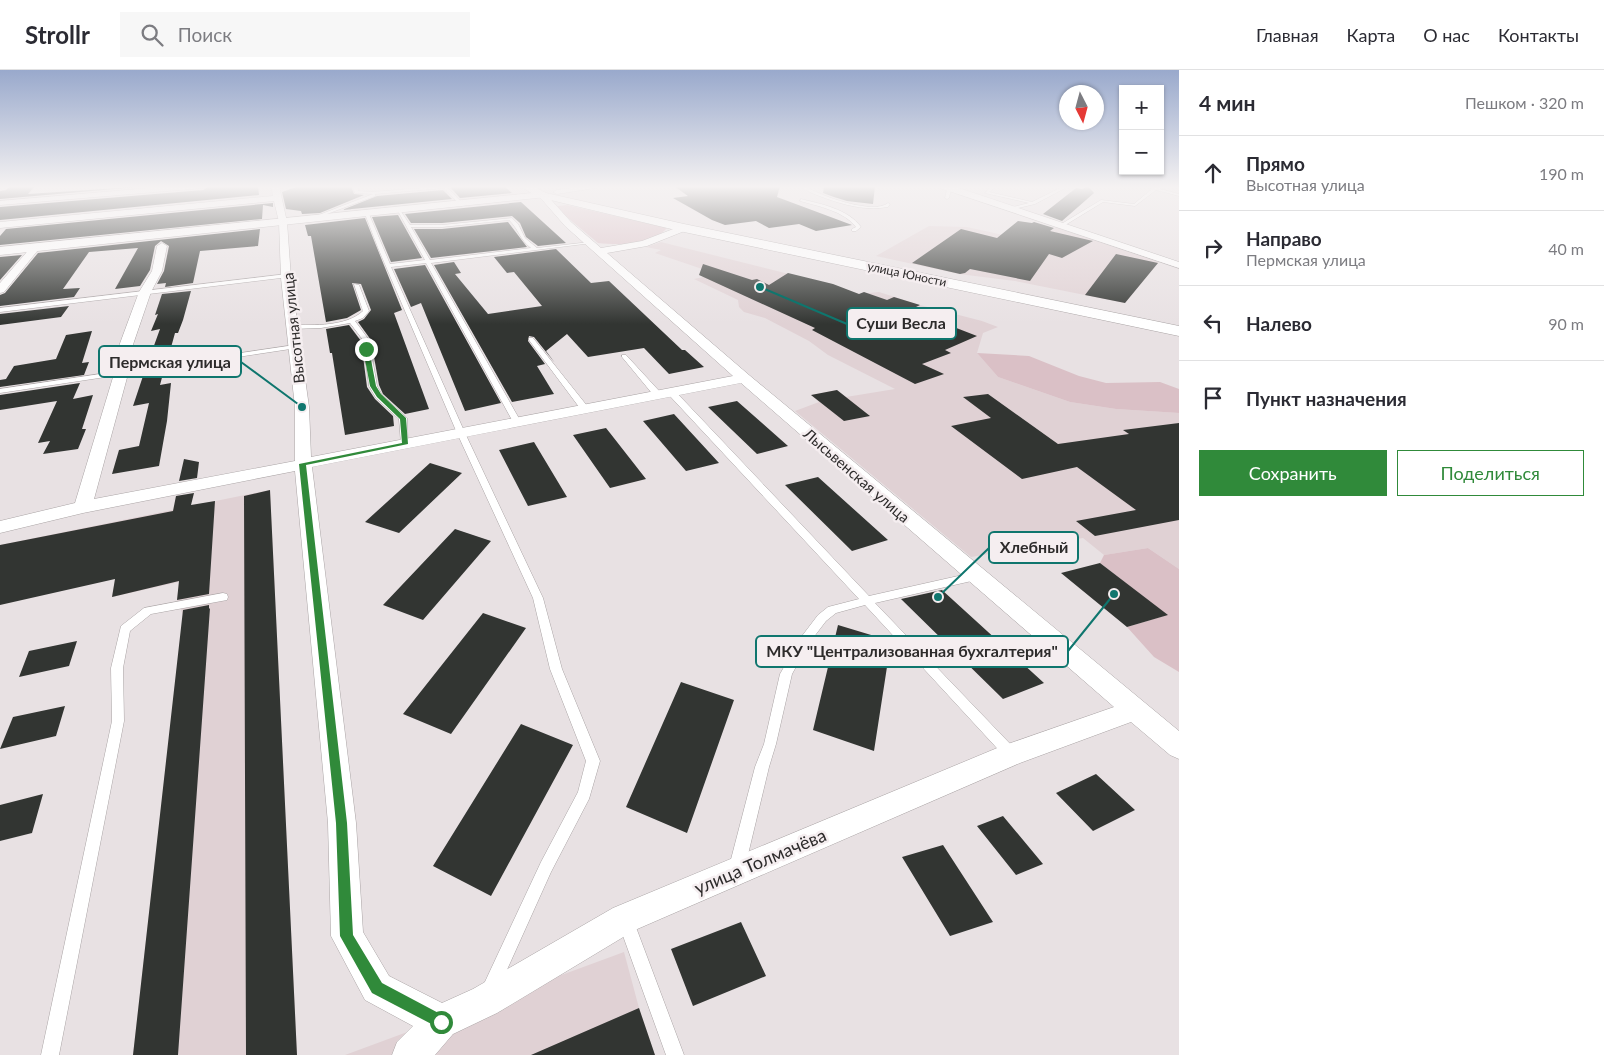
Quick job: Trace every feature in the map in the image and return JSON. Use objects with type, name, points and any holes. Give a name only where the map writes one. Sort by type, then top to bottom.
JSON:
[{"type":"main road","points":[[0,252],[188,232]]},
{"type":"main road","name":"улица Юности","points":[[703,232],[1179,331]]},
{"type":"street","name":"Высотная улица","points":[[284,232],[302,407],[303,464],[342,823],[347,936],[377,988],[441,1022]]},
{"type":"street","name":"Лысьвенская улица","points":[[581,232],[594,247],[744,378],[1179,747]]},
{"type":"street","points":[[594,247],[644,244],[674,232]]},
{"type":"street","points":[[1078,232],[1179,265]]},
{"type":"street","points":[[83,507],[121,374],[119,365],[145,292],[157,271],[162,246]]},
{"type":"street","points":[[0,290],[35,248]]},
{"type":"street","points":[[0,527],[83,507],[744,378]]},
{"type":"street","name":"улица Толмачёва","points":[[410,1055],[441,1022],[484,1001],[624,919],[1011,754],[1134,710]]},
{"type":"lane","points":[[374,232],[461,433],[538,598],[556,670],[593,761],[584,794],[546,867],[484,1001]]},
{"type":"lane","points":[[411,232],[517,422]]},
{"type":"lane","points":[[520,232],[527,242],[536,249]]},
{"type":"lane","points":[[388,266],[536,249],[594,247]]},
{"type":"lane","points":[[0,310],[287,276]]},
{"type":"lane","points":[[0,391],[121,374],[294,337],[310,327],[352,321],[363,316],[366,311],[356,285]]},
{"type":"lane","points":[[352,321],[366,340],[373,386],[379,396],[403,418],[405,444]]},
{"type":"lane","points":[[531,339],[585,409]]},
{"type":"lane","points":[[624,356],[665,394],[868,602],[1011,754]]},
{"type":"lane","points":[[736,872],[762,767],[770,744],[786,674],[806,639],[822,618],[832,610],[976,576]]},
{"type":"lane","points":[[50,1055],[118,721],[116,668],[125,629],[148,610],[223,597]]},
{"type":"lane","points":[[624,919],[675,1055]]},
{"type":"shaded area","points":[[585,232],[662,232],[653,238],[635,243],[598,243]]},
{"type":"shaded area","points":[[918,232],[989,232],[1021,239],[1041,238],[1049,232],[1070,232],[1159,262],[1125,303],[1015,281],[959,274],[876,256]]},
{"type":"shaded area","points":[[661,242],[813,280],[859,294],[879,292],[982,321],[998,327],[983,333],[977,353],[998,377],[1070,402],[1116,409],[1179,413],[1179,569],[1148,548],[1104,555],[1083,538],[971,557],[795,411],[819,402],[811,395],[837,390],[846,397],[895,389],[828,355],[809,341],[765,318],[744,312],[739,307],[738,300],[694,279],[712,275],[711,272],[655,253],[661,250],[646,247]]},
{"type":"shaded area","points":[[977,353],[1029,356],[1079,376],[1106,383],[1160,382],[1179,389],[1179,413],[1116,409],[1070,402],[998,377]]},
{"type":"shaded area","points":[[270,490],[297,1055],[133,1055],[183,615],[177,601],[179,582],[112,597],[115,579],[0,545]]},
{"type":"shaded area","points":[[1148,548],[1179,569],[1179,672],[1154,657],[1127,627],[1167,615],[1100,563],[1104,555]]},
{"type":"shaded area","points":[[624,952],[639,1008],[655,1055],[345,1055]]},
{"type":"building","points":[[3,232],[131,232],[0,245],[0,236]]},
{"type":"building","points":[[233,232],[260,232],[258,246],[200,251],[193,283],[165,287],[166,283],[157,284],[164,271],[169,246],[161,241],[155,246],[150,270],[140,286],[115,289],[138,248],[89,252],[63,289],[80,288],[74,297],[0,306],[0,295],[5,293],[38,253]]},
{"type":"building","points":[[307,232],[371,232],[402,310],[394,313],[429,409],[405,414],[383,394],[379,385],[371,340],[358,322],[364,319],[371,310],[361,284],[352,283],[361,310],[347,318],[326,322],[311,236],[308,236]]},
{"type":"building","points":[[378,232],[407,232],[422,258],[391,262]]},
{"type":"building","points":[[416,232],[516,232],[527,247],[431,258]]},
{"type":"building","points":[[524,232],[554,232],[566,243],[538,246],[526,237]]},
{"type":"building","points":[[957,232],[973,232],[997,238],[1004,232],[1054,232],[1093,241],[1062,258],[1049,254],[1030,281],[970,269],[960,274],[912,263]]},
{"type":"building","points":[[556,249],[591,283],[609,281],[682,350],[685,350],[704,367],[669,374],[644,348],[588,357],[567,334],[546,351],[555,363],[534,337],[529,336],[528,341],[545,364],[537,366],[554,394],[512,402],[434,265],[454,262],[461,273],[455,274],[488,314],[542,306],[514,272],[507,273],[494,257]]},
{"type":"building","points":[[1116,254],[1158,263],[1125,303],[1085,295]]},
{"type":"building","points":[[22,255],[0,280],[0,257]]},
{"type":"building","points":[[703,264],[752,280],[757,279],[769,285],[788,273],[833,284],[859,294],[864,292],[887,300],[894,297],[920,305],[910,310],[977,336],[945,350],[951,353],[922,364],[944,374],[915,384],[812,330],[815,328],[699,275]]},
{"type":"building","points":[[425,265],[501,403],[465,411],[421,303],[411,307],[394,269]]},
{"type":"building","points":[[191,291],[183,320],[178,333],[175,333],[167,362],[147,365],[160,329],[151,331],[158,314],[155,315],[162,294]]},
{"type":"building","points":[[69,306],[61,317],[0,325],[0,314]]},
{"type":"building","points":[[349,325],[361,341],[367,387],[375,399],[393,416],[394,426],[345,435],[332,353],[330,353],[326,329]]},
{"type":"building","points":[[92,331],[82,363],[89,362],[84,375],[0,387],[0,380],[6,379],[14,366],[56,359],[66,335]]},
{"type":"building","points":[[164,370],[160,385],[171,383],[159,466],[112,474],[119,450],[139,446],[149,403],[133,406],[144,373]]},
{"type":"building","points":[[80,383],[73,399],[93,395],[82,429],[86,429],[78,449],[43,454],[50,441],[38,443],[57,401],[0,410],[0,395]]},
{"type":"building","points":[[837,390],[870,416],[844,421],[811,395]]},
{"type":"building","points":[[988,394],[1058,444],[1129,434],[1123,430],[1179,423],[1179,520],[1095,536],[1076,521],[1136,510],[1077,467],[1022,479],[951,426],[991,418],[963,397]]},
{"type":"building","points":[[737,401],[788,446],[757,454],[708,407]]},
{"type":"building","points":[[674,414],[719,463],[686,471],[643,421]]},
{"type":"building","points":[[606,428],[646,479],[610,488],[573,435]]},
{"type":"building","points":[[534,442],[567,497],[528,506],[499,450]]},
{"type":"building","points":[[184,459],[199,462],[197,478],[179,481]]},
{"type":"building","points":[[430,463],[462,473],[399,533],[365,522]]},
{"type":"building","points":[[818,477],[888,540],[852,551],[785,485]]},
{"type":"building","points":[[270,490],[297,1055],[246,1055],[244,496]]},
{"type":"building","points":[[194,493],[191,505],[215,501],[209,594],[177,600],[179,581],[112,597],[115,579],[0,605],[0,545],[173,511],[176,496]]},
{"type":"building","points":[[455,529],[491,541],[423,620],[383,605]]},
{"type":"building","points":[[1100,563],[1168,615],[1127,627],[1061,573]]},
{"type":"building","points":[[942,590],[1044,683],[1003,699],[901,599]]},
{"type":"building","points":[[209,605],[178,1055],[133,1055],[183,610]]},
{"type":"building","points":[[483,613],[526,628],[451,734],[403,714]]},
{"type":"building","points":[[838,625],[891,641],[874,751],[813,730]]},
{"type":"building","points":[[77,641],[69,666],[19,677],[29,651]]},
{"type":"building","points":[[681,682],[734,700],[687,833],[626,807]]},
{"type":"building","points":[[65,706],[56,736],[0,749],[13,717]]},
{"type":"building","points":[[521,724],[573,745],[491,896],[433,866]]},
{"type":"building","points":[[1096,774],[1135,810],[1093,831],[1056,793]]},
{"type":"building","points":[[43,794],[32,833],[0,841],[0,805]]},
{"type":"building","points":[[1003,816],[1043,864],[1016,875],[977,826]]},
{"type":"building","points":[[943,845],[993,922],[950,936],[902,857]]},
{"type":"building","points":[[741,922],[766,976],[693,1006],[671,949]]},
{"type":"building","points":[[639,1008],[655,1055],[531,1055]]},
{"type":"place","name":"Суши Весла","points":[[760,287]]},
{"type":"place","name":"Пермская улица","points":[[302,407]]},
{"type":"place","name":"МКУ \"Централизованная бухгалтерия\"","points":[[1114,594]]},
{"type":"place","name":"Хлебный","points":[[938,597]]},
{"type":"route","points":[[366,349],[373,386],[379,396],[403,418],[405,444],[303,464],[342,823],[347,936],[377,988],[441,1022]]}]
